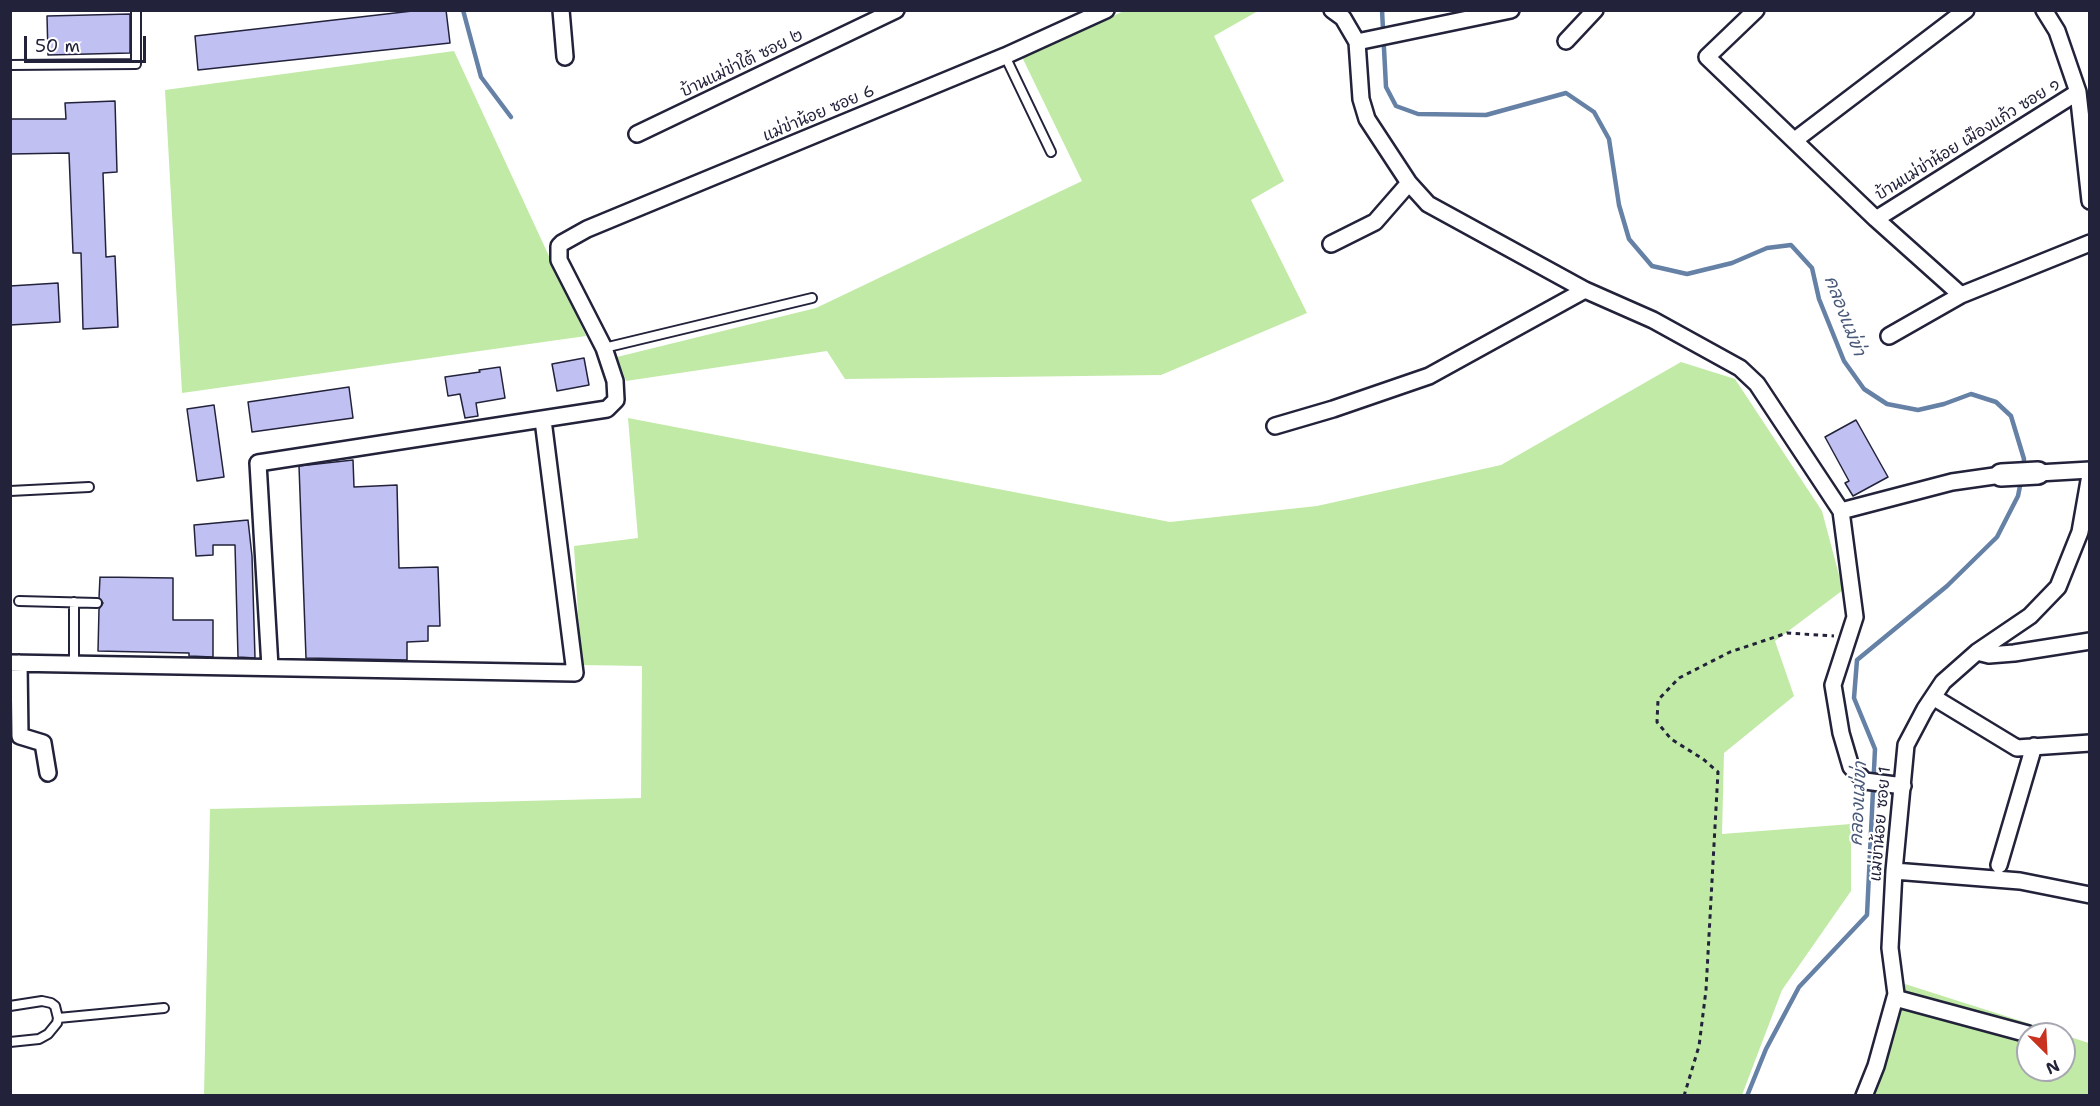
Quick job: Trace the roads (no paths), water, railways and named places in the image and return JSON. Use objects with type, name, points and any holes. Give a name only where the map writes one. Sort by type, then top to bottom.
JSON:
[{"type":"street","points":[[561,10],[566,57]]},
{"type":"street","name":"บ้านแม่ข่าใต้ ซอย ๒","points":[[637,134],[896,10]]},
{"type":"street","name":"แม่ข่าน้อย ซอย 6","points":[[604,348],[559,260],[558,253],[562,243],[586,230],[1005,56],[1087,14],[1106,10]]},
{"type":"street","points":[[1332,10],[1364,40],[1361,99],[1367,119],[1409,183],[1428,204],[1585,290],[1653,320],[1740,368],[1756,384],[1841,511],[1855,617],[1833,685],[1841,733],[1851,767],[1865,781],[1903,786]]},
{"type":"street","points":[[1364,40],[1511,10]]},
{"type":"street","points":[[1566,41],[1594,10]]},
{"type":"street","points":[[1756,10],[1707,57],[1876,219],[1961,296]]},
{"type":"street","points":[[1795,140],[1966,10]]},
{"type":"street","points":[[2044,10],[2057,32],[2078,92],[2090,201]]},
{"type":"street","name":"บ้านแม่ข่าน้อย เมืองแก้ว ซอย ๑","points":[[1876,219],[2078,92]]},
{"type":"street","points":[[1331,243],[1375,222],[1409,183]]},
{"type":"street","points":[[1889,336],[1961,296],[2090,243]]},
{"type":"street","points":[[1275,426],[1429,376],[1585,290]]},
{"type":"street","points":[[270,667],[258,463],[607,409],[616,400],[615,381],[604,348]]},
{"type":"street","points":[[48,773],[43,743],[19,735],[15,663],[575,673],[543,420]]},
{"type":"street","points":[[1841,511],[1952,482],[2001,475],[2090,471]]},
{"type":"street","name":"แม่ข่าน้อย ซอย 1","points":[[1864,1095],[1876,1066],[1896,994],[1890,948],[1894,871],[1906,745],[1942,681],[1977,652],[2030,616],[2058,587],[2080,532],[2090,475]]},
{"type":"street","points":[[1977,652],[1989,655],[2014,653],[2090,641]]},
{"type":"street","points":[[1933,697],[2017,748],[2090,742]]},
{"type":"street","points":[[1999,865],[2034,746]]},
{"type":"street","points":[[1894,871],[2020,881],[2090,895]]},
{"type":"street","points":[[1895,998],[2016,1032]]},
{"type":"lane","points":[[10,65],[136,64],[135,10]]},
{"type":"lane","points":[[1005,56],[1051,152]]},
{"type":"lane","points":[[604,348],[812,297]]},
{"type":"lane","points":[[10,491],[88,487]]},
{"type":"lane","points":[[19,601],[97,603]]},
{"type":"lane","points":[[74,602],[74,664]]},
{"type":"lane","points":[[10,1006],[42,1001],[51,1003],[55,1006],[58,1018],[57,1023],[48,1034],[39,1039],[10,1042]]},
{"type":"lane","points":[[58,1018],[164,1008]]},
{"type":"waterway","points":[[463,10],[481,77],[511,117]]},
{"type":"waterway","name":"คลองแม่ข่า","points":[[1382,10],[1386,87],[1396,106],[1418,114],[1486,115],[1566,93],[1594,112],[1609,139],[1619,205],[1629,239],[1652,266],[1687,274],[1732,263],[1767,248],[1791,245],[1812,268],[1819,299],[1844,361],[1864,389],[1887,404],[1918,410],[1971,394],[1996,402],[2011,416],[2024,459],[2023,467]]},
{"type":"waterway","name":"คลองแม่ข่า","points":[[1747,1096],[1766,1049],[1799,987],[1867,915],[1875,749],[1854,698],[1857,660],[1947,586],[1997,537],[2018,496],[2021,481]]}]
